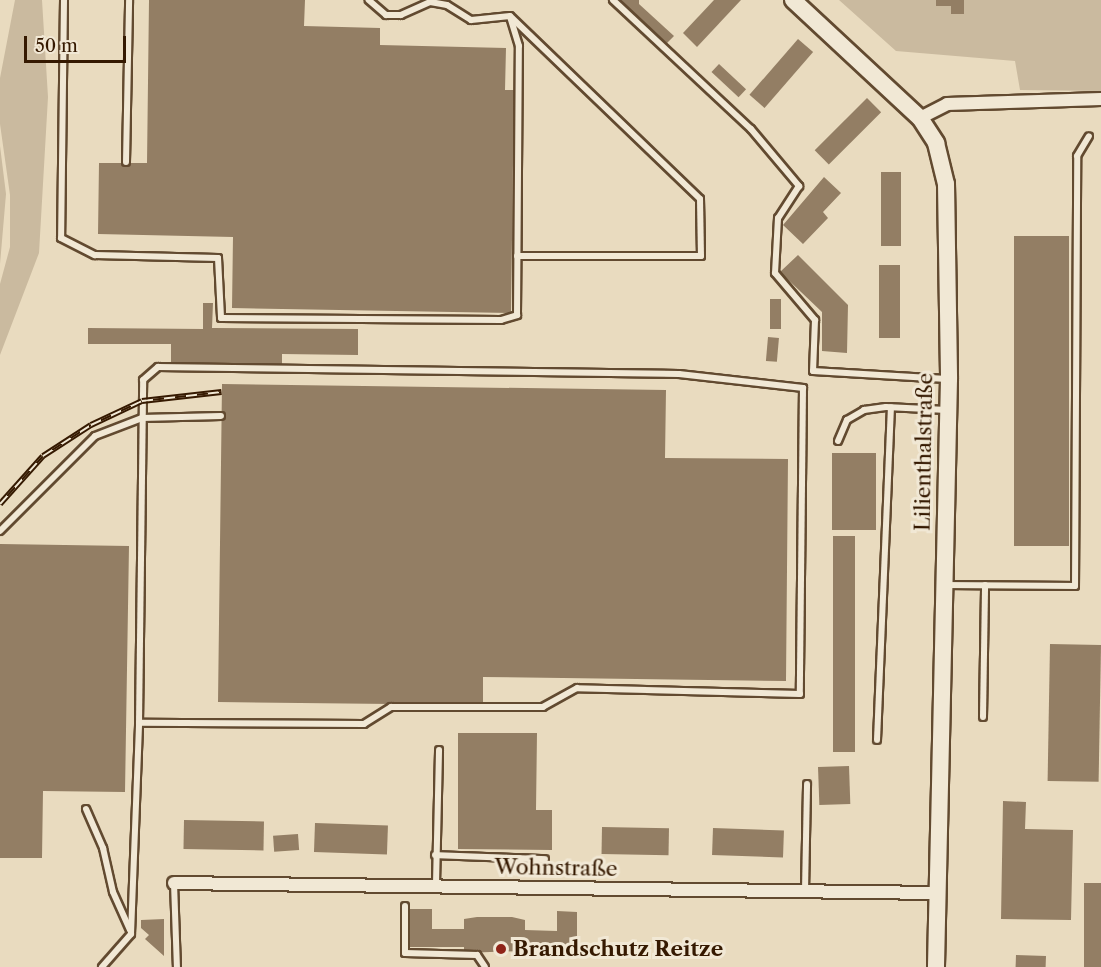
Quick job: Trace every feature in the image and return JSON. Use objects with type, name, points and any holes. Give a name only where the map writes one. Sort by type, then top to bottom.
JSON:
[{"type":"main road","name":"Lilienthalstraße","points":[[793,0],[920,118],[936,143],[946,184],[949,379],[936,967]]},
{"type":"street","points":[[920,118],[947,104],[1101,99]]},
{"type":"street","name":"Wohnstraße","points":[[174,883],[436,884],[937,893]]},
{"type":"lane","points":[[64,0],[61,238],[95,255],[218,258],[221,318],[501,320],[517,315],[519,45],[510,16]]},
{"type":"lane","points":[[126,162],[129,0]]},
{"type":"lane","points":[[369,0],[386,15],[401,15],[430,2],[447,5],[471,20],[510,16],[700,199],[701,256],[517,256]]},
{"type":"lane","points":[[613,0],[751,129],[799,186],[778,218],[775,273],[814,320],[813,371],[949,379]]},
{"type":"lane","points":[[944,586],[1075,586],[1077,156],[1089,136]]},
{"type":"lane","points":[[102,967],[131,934],[139,723],[142,380],[158,367],[679,374],[803,388],[800,694],[577,688],[543,707],[391,707],[364,724],[139,723]]},
{"type":"lane","points":[[838,441],[842,426],[855,413],[891,407],[948,410]]},
{"type":"lane","points":[[877,740],[891,407]]},
{"type":"lane","points":[[0,531],[95,436],[142,418],[221,416]]},
{"type":"lane","points":[[983,717],[985,585]]},
{"type":"lane","points":[[436,884],[439,750]]},
{"type":"lane","points":[[805,891],[807,784]]},
{"type":"lane","points":[[86,809],[104,848],[113,892],[131,934]]},
{"type":"lane","points":[[435,855],[545,859]]},
{"type":"lane","points":[[174,883],[177,967]]},
{"type":"lane","points":[[405,906],[405,953],[477,956],[485,967]]},
{"type":"shaded area","points":[[15,0],[42,0],[48,97],[39,253],[0,355],[0,284],[10,247],[10,195],[0,124],[0,78]]},
{"type":"shaded area","points":[[839,0],[1101,0],[1101,91],[1020,90],[1015,61],[896,51]]},
{"type":"shaded area","points":[[0,146],[6,194],[0,264]]},
{"type":"building","points":[[149,0],[305,0],[304,26],[380,28],[380,45],[506,48],[505,90],[514,90],[511,313],[232,308],[233,237],[98,234],[99,163],[147,163]]},
{"type":"building","points":[[619,0],[639,0],[639,4],[674,36],[667,43]]},
{"type":"building","points":[[714,0],[741,0],[697,47],[683,33]]},
{"type":"building","points":[[936,0],[964,0],[964,14],[951,14],[951,6],[936,6]]},
{"type":"building","points":[[798,39],[813,52],[765,108],[749,95]]},
{"type":"building","points":[[719,64],[746,89],[739,97],[711,72]]},
{"type":"building","points":[[867,98],[881,112],[829,164],[815,150]]},
{"type":"building","points":[[881,172],[901,172],[901,246],[881,246]]},
{"type":"building","points":[[824,177],[841,193],[823,212],[828,218],[803,244],[783,225]]},
{"type":"building","points":[[1014,236],[1069,236],[1069,546],[1014,546]]},
{"type":"building","points":[[798,255],[848,305],[847,353],[822,351],[822,312],[780,272]]},
{"type":"building","points":[[879,265],[900,265],[900,338],[879,338]]},
{"type":"building","points":[[770,299],[781,299],[781,329],[770,329]]},
{"type":"building","points":[[203,303],[213,303],[212,328],[358,329],[358,355],[282,354],[282,365],[171,364],[171,344],[88,344],[88,328],[203,329]]},
{"type":"building","points":[[768,337],[779,338],[777,362],[766,361]]},
{"type":"building","points":[[222,384],[666,390],[665,458],[788,459],[786,681],[483,677],[483,705],[218,702]]},
{"type":"building","points":[[832,453],[876,453],[876,530],[832,530]]},
{"type":"building","points":[[833,536],[855,536],[855,752],[833,752]]},
{"type":"building","points":[[0,544],[129,546],[125,792],[43,791],[42,858],[0,858]]},
{"type":"building","points":[[1050,644],[1101,645],[1099,782],[1048,781]]},
{"type":"building","points":[[458,733],[537,733],[536,810],[552,810],[552,850],[458,849]]},
{"type":"building","points":[[849,766],[850,804],[819,805],[818,767]]},
{"type":"building","points":[[1003,801],[1026,802],[1025,829],[1073,830],[1071,920],[1001,919]]},
{"type":"building","points":[[184,820],[264,821],[263,850],[183,849]]},
{"type":"building","points":[[315,823],[388,826],[387,855],[314,852]]},
{"type":"building","points":[[602,827],[669,828],[669,855],[602,854]]},
{"type":"building","points":[[713,828],[784,830],[783,857],[712,855]]},
{"type":"building","points":[[298,834],[299,850],[274,852],[273,836]]},
{"type":"building","points":[[1084,883],[1101,883],[1101,967],[1084,967]]},
{"type":"building","points":[[410,909],[432,909],[432,929],[464,929],[464,919],[477,917],[512,917],[525,920],[525,930],[557,931],[557,911],[577,912],[577,949],[464,953],[464,947],[410,947]]},
{"type":"building","points":[[164,919],[164,956],[145,939],[149,935],[141,928],[141,920]]},
{"type":"building","points":[[1016,955],[1046,956],[1046,967],[1016,967]]},
{"type":"railway","points":[[0,504],[43,456],[91,425],[142,401],[221,392]]},
{"type":"place","name":"Brandschutz Reitze","points":[[501,949]]}]
